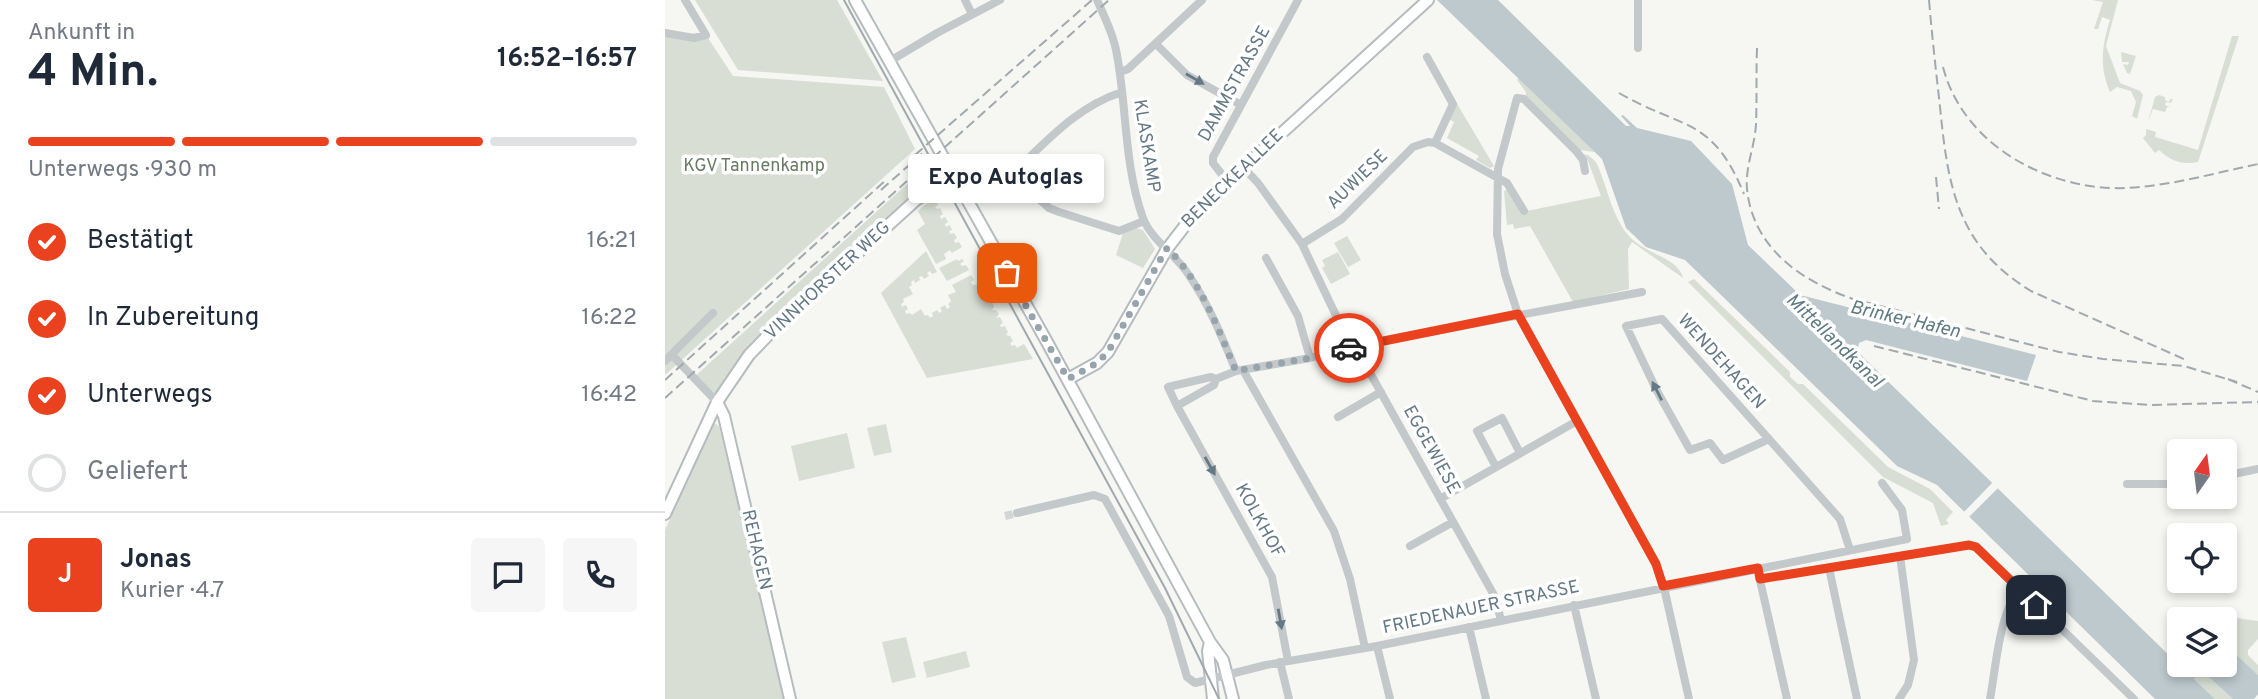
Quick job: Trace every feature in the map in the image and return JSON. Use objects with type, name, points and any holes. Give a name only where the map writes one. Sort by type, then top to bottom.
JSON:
[{"type":"street","points":[[665,33],[694,37],[706,35],[685,0]]},
{"type":"street","points":[[855,0],[1068,379],[1210,642],[1220,654],[1233,699]]},
{"type":"street","points":[[965,0],[972,14]]},
{"type":"street","points":[[890,61],[1000,0]]},
{"type":"street","name":"KLASKAMP","points":[[1097,0],[1111,33],[1120,72],[1130,167],[1144,221],[1153,236],[1188,273],[1240,370],[1333,531],[1350,579],[1365,648]]},
{"type":"street","points":[[1120,72],[1128,69],[1202,0]]},
{"type":"street","name":"DAMMSTRASSE","points":[[1227,181],[1213,163],[1213,157],[1299,0]]},
{"type":"street","points":[[1638,0],[1638,48]]},
{"type":"street","name":"BENECKEALLEE","points":[[1068,379],[1097,363],[1108,352],[1167,248],[1197,210],[1427,1]]},
{"type":"street","points":[[1156,44],[1187,75],[1241,105]]},
{"type":"street","points":[[1427,57],[1453,104],[1436,143],[1507,183],[1524,211]]},
{"type":"street","points":[[1122,92],[1105,98],[1074,116],[1012,174],[1049,208],[1059,212],[1119,231],[1144,221]]},
{"type":"street","points":[[1585,171],[1583,160],[1577,152],[1519,97],[1515,100],[1502,147],[1498,177],[1496,211],[1500,253],[1518,314],[1656,564],[1689,699]]},
{"type":"street","name":"AUWIESE","points":[[1302,244],[1342,219],[1413,147],[1420,143],[1436,143]]},
{"type":"street","name":"EGGEWIESE","points":[[1243,167],[1258,183],[1302,244],[1353,347],[1381,392],[1495,597],[1501,620]]},
{"type":"street","name":"VINNHORSTER WEG","points":[[665,514],[717,402],[739,367],[778,326],[916,200],[955,177]]},
{"type":"street","points":[[1266,258],[1298,316],[1310,358]]},
{"type":"street","points":[[1215,382],[1211,377],[1168,387],[1177,406],[1240,370],[1642,292]]},
{"type":"street","points":[[713,313],[669,358],[717,402]]},
{"type":"street","name":"WENDEHAGEN","points":[[1769,439],[1723,460],[1710,443],[1690,450],[1657,391],[1626,326],[1662,319],[1769,439],[1840,519],[1850,550]]},
{"type":"street","points":[[1338,417],[1381,392]]},
{"type":"street","name":"REHAGEN","points":[[717,402],[724,416],[790,699]]},
{"type":"street","name":"KOLKHOF","points":[[1177,406],[1272,577],[1289,699]]},
{"type":"street","points":[[1496,467],[1476,433],[1488,424],[1502,418],[1520,453]]},
{"type":"street","points":[[1440,499],[1577,421]]},
{"type":"street","points":[[2237,473],[2258,469]]},
{"type":"street","name":"FRIEDENAUER STRASSE","points":[[1211,680],[1284,662],[1377,646],[1663,586],[1907,539],[1902,510],[1882,483]]},
{"type":"street","points":[[2127,484],[2167,484]]},
{"type":"street","points":[[1017,513],[1094,495],[1105,499],[1170,616],[1187,677],[1195,683],[1211,680]]},
{"type":"street","name":"EGGEWIESE","points":[[1410,546],[1453,522]]},
{"type":"street","points":[[1760,579],[1966,545],[1976,547],[2134,699]]},
{"type":"street","points":[[1899,699],[1908,685],[1915,660],[1900,556]]},
{"type":"street","points":[[1758,568],[1787,699]]},
{"type":"street","points":[[1829,568],[1857,699]]},
{"type":"street","points":[[1990,699],[2004,621],[2014,595],[2020,589]]},
{"type":"street","points":[[1574,605],[1596,699]]},
{"type":"street","points":[[1469,627],[1486,699]]},
{"type":"street","points":[[1210,642],[1208,651],[1213,699]]},
{"type":"street","points":[[1377,646],[1389,699]]},
{"type":"green space","points":[[695,0],[837,0],[883,81],[738,70]]},
{"type":"green space","points":[[2092,0],[2118,0],[2106,46],[2120,83],[2140,91],[2143,95],[2137,119],[2132,116],[2136,102],[2131,91],[2117,87],[2110,92],[2104,74],[2103,56],[2110,20],[2102,17],[2098,29],[2094,29],[2103,2]]},
{"type":"green space","name":"KGV Tannenkamp","points":[[665,33],[706,35],[733,76],[884,87],[915,149],[665,375]]},
{"type":"green space","points":[[2232,36],[2239,36],[2198,162],[2177,161],[2159,150],[2155,153],[2143,138],[2146,129],[2156,132],[2155,137],[2198,150]]},
{"type":"green space","points":[[2121,52],[2136,56],[2130,74],[2123,64],[2128,65],[2129,62],[2122,62]]},
{"type":"green space","points":[[1519,78],[1595,152],[1580,150],[1526,98],[1526,92],[1517,80]]},
{"type":"green space","points":[[2159,95],[2169,102],[2173,99],[2171,103],[2166,102],[2165,105],[2170,107],[2167,107],[2165,112],[2153,109],[2148,122],[2155,97]]},
{"type":"green space","points":[[1456,102],[1494,166],[1490,168],[1476,160],[1479,156],[1447,138],[1454,122],[1449,119]]},
{"type":"green space","points":[[1581,154],[1588,155],[1596,162],[1615,214],[1626,232],[1639,245],[1676,266],[1683,278],[1632,242],[1628,249],[1629,289],[1573,302],[1530,226],[1514,229],[1513,224],[1507,225],[1504,191],[1509,189],[1524,216],[1522,212],[1601,196],[1588,161]]},
{"type":"green space","points":[[928,165],[938,186],[778,325],[717,402],[693,378]]},
{"type":"green space","points":[[943,196],[935,207],[940,208],[943,214],[941,219],[945,217],[948,222],[946,227],[950,225],[952,230],[949,231],[950,234],[954,233],[957,238],[955,243],[959,242],[962,247],[952,253],[950,250],[944,254],[946,259],[936,264],[917,230],[925,224],[918,211]]},
{"type":"green space","points":[[1136,228],[1143,230],[1155,249],[1143,268],[1116,255],[1123,233]]},
{"type":"green space","points":[[1347,236],[1361,260],[1348,267],[1334,243]]},
{"type":"green space","points":[[926,251],[937,272],[932,274],[930,271],[927,273],[929,276],[924,279],[922,276],[915,283],[914,280],[911,282],[909,287],[913,294],[903,299],[901,304],[908,309],[906,314],[912,315],[921,309],[925,316],[930,318],[937,310],[939,313],[942,311],[940,308],[945,305],[947,309],[951,301],[948,295],[956,292],[952,285],[971,275],[973,285],[982,284],[985,289],[982,293],[986,292],[990,298],[986,300],[988,303],[992,302],[992,310],[999,314],[996,318],[1000,317],[1003,323],[1000,325],[1005,326],[1008,332],[1006,335],[1013,341],[1010,343],[1012,346],[1017,348],[1024,344],[1033,359],[927,378],[881,293]]},
{"type":"green space","points":[[1338,252],[1350,274],[1331,284],[1322,268],[1325,266],[1322,260]]},
{"type":"green space","points":[[962,259],[964,261],[960,264],[966,265],[969,270],[947,281],[939,268]]},
{"type":"green space","points":[[1694,279],[1790,372],[1790,377],[1798,384],[1803,384],[1888,467],[1930,489],[1953,512],[1946,520],[1949,524],[1941,526],[1933,503],[1883,477],[1688,282]]},
{"type":"green space","points":[[714,423],[719,426],[785,699],[665,699],[665,530]]},
{"type":"green space","points":[[886,424],[892,452],[874,456],[867,428]]},
{"type":"green space","points":[[847,433],[855,468],[799,481],[791,446]]},
{"type":"green space","points":[[2237,618],[2258,621],[2258,639],[2248,650],[2248,655],[2258,665],[2258,675],[2237,655]]},
{"type":"green space","points":[[906,637],[916,677],[892,683],[882,642]]},
{"type":"green space","points":[[966,651],[970,667],[927,678],[923,662]]},
{"type":"green space","points":[[2209,677],[2233,699],[2215,699],[2194,679]]},
{"type":"water","name":"Mittellandkanal","points":[[1437,0],[1498,0],[1626,126],[1630,126],[1621,116],[1623,115],[1637,128],[1691,141],[1732,184],[1748,245],[1800,295],[2036,355],[2027,381],[1866,340],[1859,343],[1857,351],[2167,653],[2167,677],[2196,677],[2194,679],[2215,699],[2155,699],[1937,485],[1897,466],[1685,260],[1646,247],[1626,228],[1602,159]]},
{"type":"water","points":[[2237,655],[2258,675],[2258,694],[2254,699],[2233,699],[2209,677],[2237,677]]},
{"type":"pier","points":[[1995,480],[2001,485],[1967,519],[1962,514]]},
{"type":"tunnel","points":[[1005,516],[1017,513]]},
{"type":"tram line","points":[[844,0],[1165,588],[1219,699]]},
{"type":"railway","points":[[915,155],[1092,0]]},
{"type":"railway","points":[[665,398],[1109,0]]},
{"type":"railway","points":[[1929,0],[1947,163],[1961,212],[1972,234],[1987,255],[2031,291],[2186,360]]},
{"type":"railway","points":[[1757,48],[1756,124],[1747,173],[1747,189],[1751,210],[1759,229],[1769,245],[1798,272],[1815,283],[1853,299],[2059,352],[2184,366],[2237,382]]},
{"type":"railway","points":[[1943,67],[1953,95],[1969,119],[1989,140],[2013,158],[2039,172],[2067,181],[2097,187],[2143,187],[2258,164]]},
{"type":"railway","points":[[1619,93],[1693,128],[1707,138],[1732,169],[1744,194]]},
{"type":"railway","points":[[881,190],[925,151]]},
{"type":"railway","points":[[1936,177],[1939,209]]},
{"type":"railway","points":[[665,380],[886,180]]},
{"type":"railway","points":[[1874,346],[2093,401],[2150,405],[2258,402]]},
{"type":"railway","points":[[2228,379],[2258,392]]},
{"type":"way so far","points":[[1007,273],[1068,379],[1097,363],[1108,352],[1167,248],[1188,273],[1201,296],[1216,323],[1236,371],[1349,348]]},
{"type":"place","name":"Expo Autoglas","points":[[1007,273]]},
{"type":"route","points":[[1349,348],[1518,314],[1656,564],[1663,586],[1758,568],[1760,579],[1969,545],[1976,547],[2036,605]]},
{"type":"water label","name":"Brinker Hafen","points":[[1905,320]]}]
